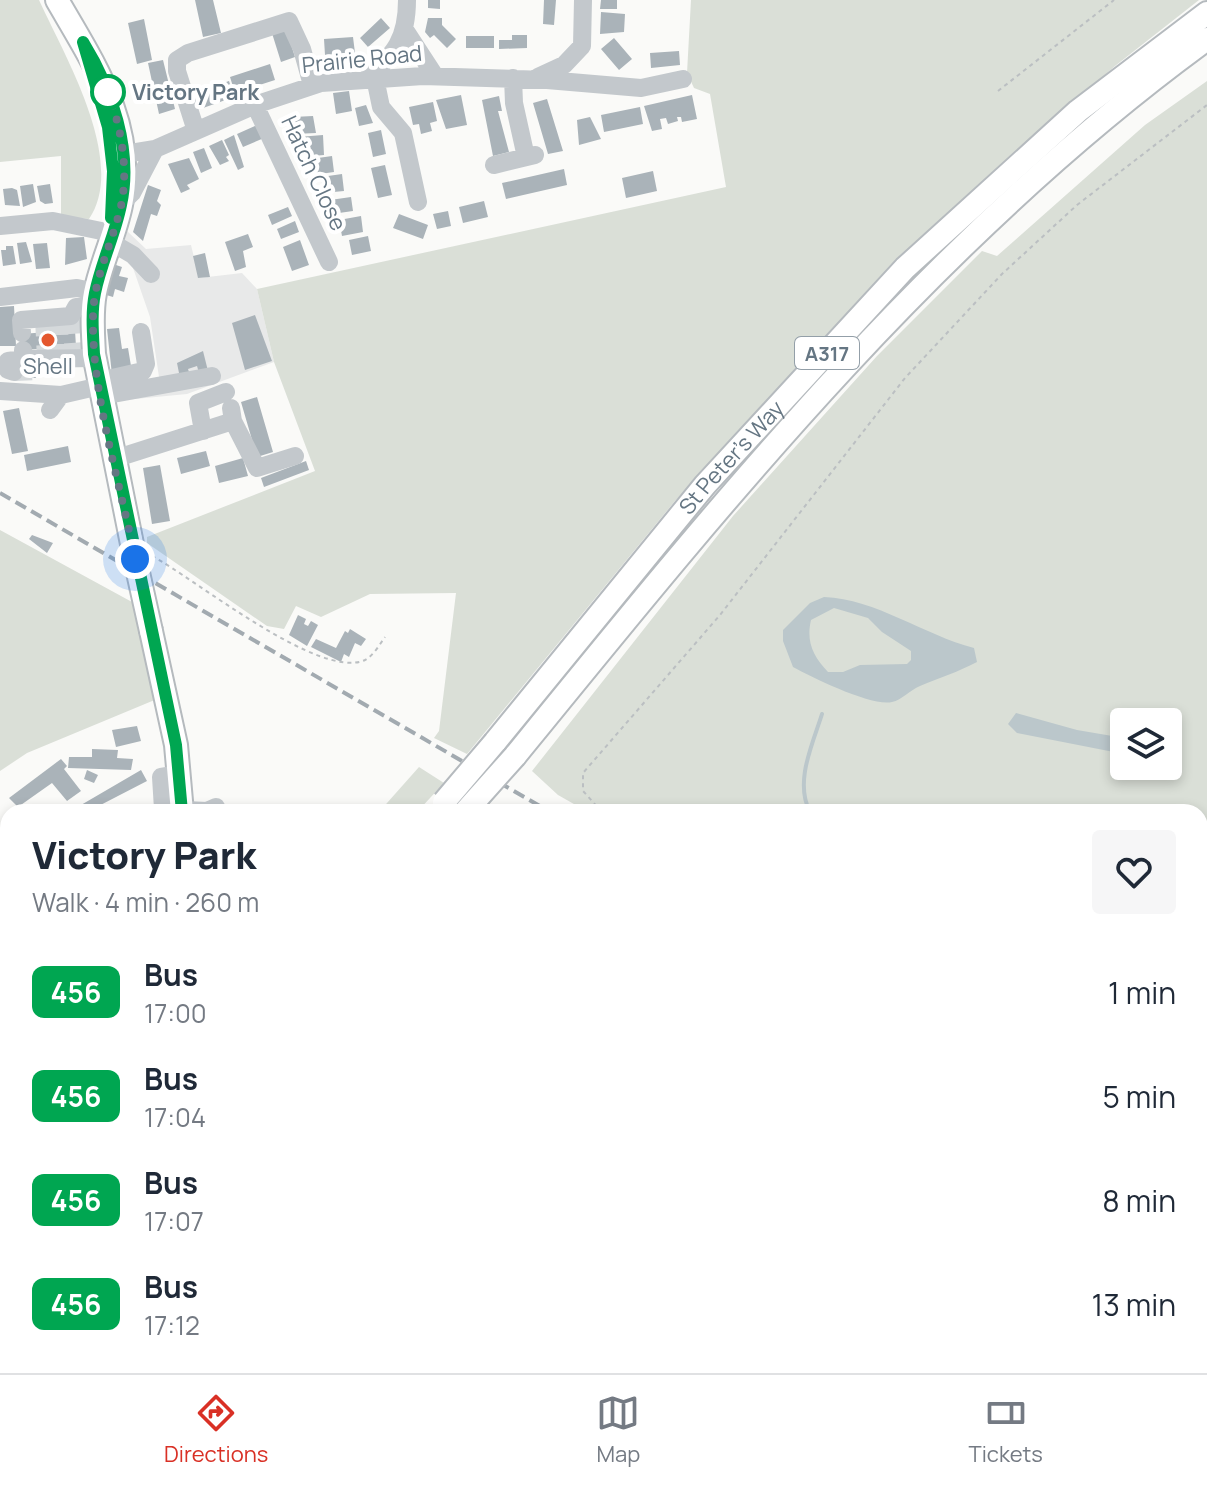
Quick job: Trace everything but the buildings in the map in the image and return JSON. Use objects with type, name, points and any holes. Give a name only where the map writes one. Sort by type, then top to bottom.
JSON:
[{"type":"main road","points":[[57,0],[83,42],[118,155],[121,204],[94,298],[95,358],[114,459],[137,550],[179,774],[170,804]]},
{"type":"main road","name":"St Peter's Way","points":[[442,804],[705,485],[905,268],[1078,111],[1207,13]]},
{"type":"main road","name":"St Peter's Way","points":[[472,804],[725,499],[924,281],[1122,101],[1207,39]]},
{"type":"main road","points":[[110,237],[118,155]]},
{"type":"street","points":[[407,0],[405,30],[394,50],[370,78],[381,107],[403,133],[412,196]]},
{"type":"street","points":[[534,79],[564,65],[582,46],[583,0]]},
{"type":"street","points":[[196,131],[177,71],[177,60],[188,53],[289,21],[302,49],[312,85]]},
{"type":"street","points":[[405,30],[435,76]]},
{"type":"street","points":[[576,55],[586,85]]},
{"type":"street","name":"Prairie Road","points":[[118,155],[155,149],[255,105],[312,85],[370,78],[435,76],[534,79],[641,88],[683,79]]},
{"type":"street","points":[[494,165],[532,155],[514,103],[513,78]]},
{"type":"street","name":"Hatch Close","points":[[255,105],[329,262]]},
{"type":"street","points":[[121,204],[132,193],[155,149]]},
{"type":"street","points":[[0,226],[53,221],[110,237],[151,274]]},
{"type":"street","points":[[0,297],[77,288],[94,298]]},
{"type":"street","points":[[94,298],[76,307],[71,316],[21,320],[27,357],[95,358]]},
{"type":"street","points":[[0,391],[56,403],[143,371],[146,364],[141,332]]},
{"type":"street","points":[[101,388],[212,376]]},
{"type":"street","points":[[203,431],[198,403],[230,407]]},
{"type":"street","points":[[114,459],[203,431],[230,407]]},
{"type":"street","points":[[230,407],[247,452],[257,468],[295,456]]},
{"type":"path","points":[[998,91],[1114,0]]},
{"type":"path","points":[[595,804],[583,791],[583,773],[720,615],[905,378],[1002,274],[1077,205],[1207,105]]},
{"type":"path","points":[[137,550],[169,565],[215,600],[322,658],[344,665],[367,660],[385,637]]},
{"type":"shaded area","name":"Victory Park","points":[[0,0],[39,0],[76,78],[97,139],[101,168],[99,195],[89,219],[61,217],[61,156],[0,162]]},
{"type":"shaded area","points":[[691,0],[1199,0],[1115,66],[915,243],[675,501],[467,754],[434,738],[439,731],[456,593],[370,594],[321,617],[296,606],[284,629],[267,626],[147,543],[147,537],[315,471],[274,362],[257,289],[726,187],[710,94],[694,88],[687,73]]},
{"type":"shaded area","points":[[1207,81],[1207,804],[574,804],[558,795],[532,771],[733,516],[877,356],[982,251],[997,256],[1145,125]]},
{"type":"shaded area","points":[[127,231],[146,249],[191,245],[199,278],[242,273],[257,289],[274,362],[187,394],[114,401],[159,377],[150,317],[132,265],[122,252]]},
{"type":"shaded area","points":[[0,530],[132,602],[157,699],[27,753],[0,771]]},
{"type":"shaded area","points":[[824,597],[862,604],[974,648],[977,662],[920,686],[892,702],[858,696],[793,667],[783,641],[783,630],[810,603]],"holes":[[[834,608],[868,618],[882,632],[911,651],[911,660],[907,664],[860,665],[843,672],[828,672],[812,648],[809,635],[811,620]]]},
{"type":"shaded area","points":[[1016,713],[1110,736],[1110,751],[1017,733],[1008,724]]},
{"type":"shaded area","points":[[419,767],[444,783],[424,804],[386,804]]},
{"type":"waterway","points":[[807,804],[804,775],[822,714]]},
{"type":"tunnel","points":[[71,316],[74,358]]},
{"type":"tunnel","points":[[59,317],[60,359]]},
{"type":"tunnel","points":[[44,318],[46,359]]},
{"type":"tunnel","points":[[14,372],[37,371]]},
{"type":"railway","points":[[0,493],[536,804]]},
{"type":"bus line","name":"456","points":[[111,218],[113,171],[108,127],[83,42],[99,68],[116,117],[124,179],[120,211],[94,295],[94,354],[176,745],[181,804]]},
{"type":"place","name":"Victory Park","points":[[108,92]]},
{"type":"place","name":"Shell","points":[[48,340]]},
{"type":"route","points":[[108,92],[123,154],[124,179],[120,211],[94,295],[94,354],[135,559]]}]
